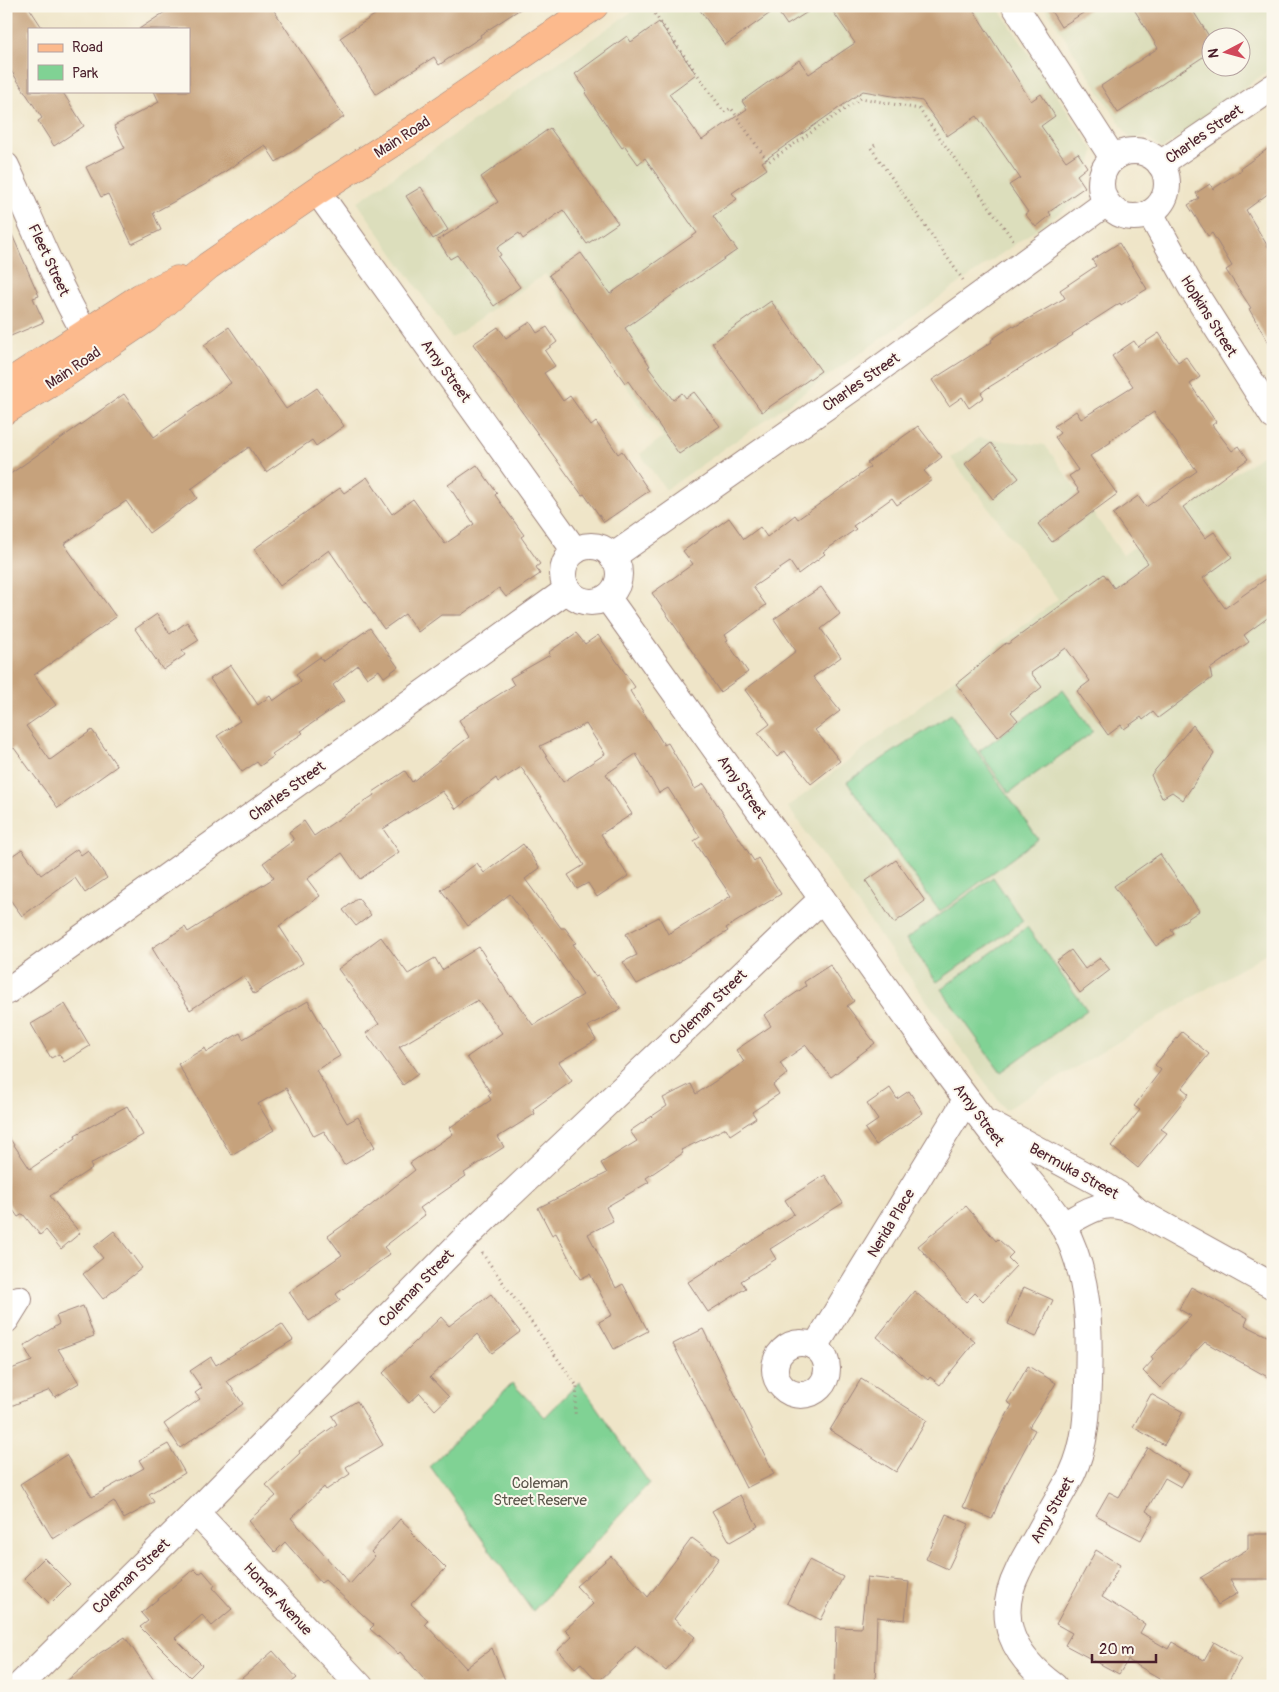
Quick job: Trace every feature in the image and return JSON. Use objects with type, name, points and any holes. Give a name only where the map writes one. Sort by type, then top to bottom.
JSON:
[{"type":"main road","name":"Main Road","points":[[6,385],[90,343],[146,319],[208,266],[594,6]]},
{"type":"main road","name":"Main Road","points":[[6,410],[90,343]]},
{"type":"street","points":[[1015,6],[1113,158]]},
{"type":"street","name":"Charles Street","points":[[1160,164],[1273,87]]},
{"type":"street","points":[[1143,152],[1153,157],[1160,164],[1165,174],[1167,185],[1159,206],[1150,213],[1131,217],[1121,215],[1106,203],[1100,184],[1104,170],[1113,158],[1122,153],[1143,152]]},
{"type":"street","name":"Fleet Street","points":[[6,166],[90,343]]},
{"type":"street","name":"Amy Street","points":[[317,191],[576,551]]},
{"type":"street","name":"Charles Street","points":[[612,557],[880,369],[1106,203]]},
{"type":"street","name":"Hopkins Street","points":[[1150,213],[1191,287],[1273,416]]},
{"type":"street","points":[[582,548],[599,548],[612,557],[617,565],[618,574],[617,582],[607,597],[599,601],[590,602],[574,596],[568,590],[564,582],[564,565],[576,551],[582,548]]},
{"type":"street","name":"Charles Street","points":[[6,992],[568,590]]},
{"type":"street","name":"Amy Street","points":[[607,597],[966,1100],[1063,1225],[1081,1274],[1088,1309],[1090,1335],[1087,1422],[1079,1460],[1018,1571],[1009,1597],[1008,1611],[1011,1633],[1020,1653],[1038,1674],[1054,1686]]},
{"type":"street","name":"Coleman Street","points":[[19,1686],[196,1512],[468,1235],[822,899]]},
{"type":"street","name":"Nerida Place","points":[[815,1347],[966,1100]]},
{"type":"street","name":"Bermuka Street","points":[[982,1120],[1105,1186],[1122,1197],[1137,1211]]},
{"type":"street","name":"Bermuka Street","points":[[1063,1225],[1103,1205],[1122,1206],[1137,1211],[1273,1286]]},
{"type":"street","name":"Homer Avenue","points":[[196,1512],[360,1686]]},
{"type":"path","points":[[649,6],[724,112],[730,108],[768,162],[861,98],[919,109],[1018,246]]},
{"type":"path","points":[[875,144],[870,148],[965,283]]},
{"type":"path","points":[[468,1235],[578,1386],[575,1416]]},
{"type":"shaded area","points":[[640,6],[997,6],[1094,151],[1082,197],[666,490],[640,454],[663,437],[545,274],[452,338],[357,202]]},
{"type":"shaded area","points":[[1044,6],[1273,6],[1273,67],[1162,149],[1147,137],[1130,139]]},
{"type":"shaded area","points":[[978,438],[1045,445],[1123,555],[1265,453],[1273,465],[1273,949],[1005,1110],[788,807],[1058,599],[951,458]]},
{"type":"green space","points":[[1063,690],[1093,732],[1009,793],[979,751]]},
{"type":"green space","points":[[951,714],[1038,839],[940,912],[847,782]]},
{"type":"green space","points":[[993,877],[1023,921],[937,982],[906,939]]},
{"type":"green space","points":[[1027,927],[1087,1010],[1001,1072],[941,989]]},
{"type":"green space","name":"Coleman Street Reserve","points":[[579,1382],[649,1483],[533,1611],[430,1466],[512,1383],[545,1417]]},
{"type":"building","points":[[6,6],[28,6],[42,28],[28,28],[28,92],[63,92],[84,126],[54,146],[38,121],[42,118],[6,63]]},
{"type":"building","points":[[174,6],[271,6],[344,117],[276,162],[265,145],[206,184],[153,213],[161,230],[132,244],[108,194],[101,197],[86,167],[125,148],[114,126],[159,102],[154,92],[190,92],[190,28],[141,28]]},
{"type":"building","points":[[388,6],[525,6],[480,35],[481,37],[439,65],[434,57],[376,94],[340,38]]},
{"type":"building","points":[[697,6],[817,6],[787,25],[776,9],[725,45]]},
{"type":"building","points":[[829,6],[971,6],[1031,101],[1041,94],[1055,116],[1041,126],[1066,161],[1078,153],[1087,167],[1077,175],[1085,187],[1049,212],[1051,215],[1036,227],[1025,214],[1028,212],[1009,185],[1020,178],[977,116],[947,136],[922,101],[863,91],[762,162],[767,169],[732,193],[737,199],[713,216],[737,250],[625,328],[650,366],[648,367],[673,400],[682,393],[686,398],[694,392],[720,426],[679,454],[628,381],[625,383],[549,275],[581,253],[610,294],[697,233],[645,158],[638,164],[625,146],[622,148],[585,93],[587,91],[575,74],[627,36],[631,42],[659,22],[696,74],[669,94],[702,140],[747,109],[742,101],[799,60],[809,74],[855,43]]},
{"type":"building","points":[[1048,6],[1094,6],[1061,27]]},
{"type":"building","points":[[1132,6],[1190,6],[1204,28],[1202,28],[1202,58],[1118,113],[1101,86],[1158,48]]},
{"type":"building","points":[[550,128],[618,223],[587,244],[563,210],[523,239],[519,233],[497,248],[501,255],[498,257],[520,287],[494,306],[457,255],[450,259],[438,240],[498,202],[481,177]]},
{"type":"building","points":[[1273,145],[1273,190],[1246,210],[1273,255],[1273,350],[1249,309],[1251,308],[1226,270],[1232,266],[1212,233],[1208,236],[1188,205],[1199,198],[1196,193],[1210,184],[1213,189],[1242,170],[1241,168]]},
{"type":"building","points":[[421,187],[448,230],[433,239],[406,196]]},
{"type":"building","points":[[6,221],[39,296],[33,298],[44,322],[6,338]]},
{"type":"building","points":[[1119,243],[1147,289],[1121,305],[1120,303],[1073,335],[986,389],[981,393],[984,397],[969,408],[962,397],[949,406],[932,380],[992,342],[991,340],[1013,325],[1014,327],[1065,298],[1060,290],[1096,266],[1092,260]]},
{"type":"building","points":[[771,301],[821,371],[762,412],[712,343]]},
{"type":"building","points":[[530,322],[537,333],[547,327],[557,342],[545,351],[555,366],[544,373],[563,401],[570,396],[591,426],[596,422],[618,454],[622,451],[649,491],[604,522],[584,494],[582,495],[473,344],[498,327],[506,338]]},
{"type":"building","points":[[229,327],[286,409],[317,388],[344,426],[316,446],[312,440],[266,472],[249,447],[191,489],[197,498],[149,533],[126,501],[64,544],[116,617],[34,675],[56,705],[26,726],[50,760],[92,730],[117,766],[58,808],[14,748],[6,753],[6,477],[124,394],[154,437],[231,383],[204,345]]},
{"type":"building","points":[[1159,333],[1178,362],[1186,357],[1200,377],[1190,384],[1216,422],[1212,425],[1232,451],[1239,446],[1248,459],[1183,507],[1205,538],[1214,532],[1232,557],[1203,578],[1225,608],[1273,574],[1273,614],[1244,635],[1249,642],[1210,669],[1212,678],[1158,718],[1153,712],[1143,720],[1141,717],[1124,729],[1121,725],[1108,735],[1077,691],[1090,681],[1066,648],[1031,673],[1042,687],[1011,712],[1018,720],[998,737],[956,684],[1006,643],[1008,644],[1104,574],[1114,588],[1148,563],[1113,514],[1138,496],[1146,507],[1197,471],[1154,412],[1090,456],[1117,494],[1052,542],[1038,524],[1080,492],[1069,476],[1078,470],[1055,437],[1060,433],[1054,426],[1076,411],[1081,419],[1133,386],[1112,356],[1134,341],[1138,347]]},
{"type":"building","points":[[918,426],[942,457],[924,471],[932,480],[897,505],[892,498],[853,526],[856,529],[823,552],[825,554],[798,574],[790,562],[753,587],[766,605],[725,635],[728,640],[726,641],[748,672],[720,692],[652,593],[693,564],[683,551],[729,518],[744,539],[760,527],[767,537],[795,515],[798,519],[845,486],[870,467],[867,463]]},
{"type":"building","points":[[991,443],[1019,478],[993,499],[965,464]]},
{"type":"building","points":[[477,465],[497,493],[495,495],[524,535],[521,537],[540,564],[536,567],[540,574],[506,597],[499,588],[461,615],[441,615],[418,632],[405,614],[384,629],[329,550],[280,586],[254,549],[340,488],[344,493],[367,477],[392,514],[413,499],[445,544],[474,524],[448,485]]},
{"type":"building","points":[[821,587],[840,614],[821,629],[841,657],[813,677],[840,711],[815,730],[840,761],[811,784],[785,751],[777,757],[758,733],[770,724],[745,690],[796,651],[774,619]]},
{"type":"building","points":[[157,614],[170,634],[187,622],[199,640],[182,651],[185,655],[163,670],[135,629]]},
{"type":"building","points":[[370,628],[398,667],[384,677],[379,670],[367,678],[358,665],[333,685],[344,701],[301,731],[303,733],[272,754],[274,756],[260,766],[257,762],[242,772],[217,736],[240,721],[210,679],[231,665],[258,705],[270,696],[273,701],[301,681],[296,674],[320,657],[323,661]]},
{"type":"building","points":[[576,633],[585,644],[598,635],[635,687],[630,691],[664,745],[668,743],[695,789],[704,784],[754,861],[758,858],[781,894],[726,928],[728,931],[681,961],[637,984],[623,962],[637,955],[626,934],[659,917],[668,934],[731,896],[694,841],[700,837],[668,788],[659,793],[636,754],[606,774],[632,814],[601,834],[628,876],[597,897],[588,883],[577,889],[568,875],[584,865],[521,767],[498,782],[496,778],[456,809],[442,791],[383,829],[399,852],[360,879],[342,853],[307,879],[320,896],[279,926],[303,963],[254,994],[243,976],[190,1010],[152,948],[185,927],[188,932],[274,878],[263,863],[294,840],[289,832],[304,821],[314,836],[374,795],[373,792],[405,771],[412,782],[469,737],[459,720],[514,685],[510,678],[550,655],[549,652]],"holes":[[[586,724],[605,754],[563,782],[540,746]]]},
{"type":"building","points":[[1193,725],[1214,754],[1183,800],[1172,792],[1162,798],[1151,775]]},
{"type":"building","points":[[523,844],[540,868],[525,879],[561,928],[565,928],[576,943],[573,944],[595,976],[598,975],[621,1009],[588,1026],[596,1040],[559,1062],[572,1081],[533,1109],[535,1114],[498,1137],[504,1147],[464,1173],[466,1176],[420,1208],[425,1215],[384,1247],[390,1254],[336,1294],[340,1300],[309,1321],[289,1292],[342,1255],[328,1236],[369,1207],[415,1170],[410,1163],[453,1134],[449,1128],[491,1100],[488,1095],[491,1093],[467,1057],[502,1033],[478,1000],[399,1047],[418,1074],[403,1085],[366,1033],[379,1024],[338,969],[381,937],[408,974],[435,958],[442,970],[479,947],[510,996],[533,1025],[583,995],[510,894],[468,926],[441,890],[477,863],[484,873]]},
{"type":"building","points":[[22,849],[41,875],[77,849],[81,855],[88,850],[107,878],[85,893],[75,878],[22,916],[6,894],[6,860]]},
{"type":"building","points":[[1160,854],[1199,911],[1171,930],[1174,934],[1156,946],[1114,886]]},
{"type":"building","points":[[896,860],[925,901],[894,923],[866,881]]},
{"type":"building","points":[[358,898],[371,915],[356,926],[343,910]]},
{"type":"building","points":[[1071,950],[1085,969],[1100,958],[1110,970],[1080,993],[1056,961]]},
{"type":"building","points":[[830,965],[854,1001],[847,1006],[875,1043],[831,1077],[806,1045],[780,1063],[787,1074],[773,1085],[779,1094],[752,1112],[756,1118],[730,1135],[726,1128],[681,1150],[683,1153],[646,1178],[649,1182],[606,1207],[613,1221],[588,1234],[616,1288],[623,1284],[648,1331],[614,1349],[599,1322],[612,1315],[590,1274],[580,1279],[556,1233],[552,1235],[538,1208],[607,1173],[601,1163],[637,1141],[630,1131],[667,1106],[663,1098],[691,1084],[696,1094],[744,1062],[736,1050],[771,1026],[764,1015],[806,986],[804,982]]},
{"type":"building","points":[[308,1001],[340,1056],[316,1070],[347,1123],[358,1117],[375,1147],[344,1165],[324,1131],[314,1136],[286,1088],[258,1104],[274,1130],[231,1155],[178,1064],[205,1048],[207,1052],[240,1033],[243,1039]]},
{"type":"building","points":[[65,1004],[90,1046],[64,1062],[59,1054],[51,1058],[31,1024]]},
{"type":"building","points":[[1182,1032],[1209,1054],[1182,1088],[1189,1094],[1161,1129],[1167,1133],[1138,1168],[1111,1146],[1140,1110],[1134,1106],[1161,1070],[1155,1065]]},
{"type":"building","points":[[890,1088],[897,1099],[909,1091],[923,1113],[876,1145],[865,1129],[878,1120],[867,1104]]},
{"type":"building","points":[[127,1106],[143,1135],[90,1164],[92,1168],[50,1196],[80,1233],[61,1249],[46,1230],[40,1235],[23,1214],[18,1217],[6,1200],[6,1133],[30,1169],[76,1138],[75,1135]]},
{"type":"building","points":[[825,1175],[843,1203],[770,1249],[776,1259],[741,1281],[746,1288],[708,1312],[688,1282],[794,1214],[785,1200]]},
{"type":"building","points":[[966,1206],[996,1241],[998,1239],[1013,1253],[1008,1258],[1016,1266],[983,1301],[975,1293],[966,1302],[918,1246]]},
{"type":"building","points":[[114,1231],[142,1268],[103,1299],[83,1274],[103,1258],[94,1247]]},
{"type":"building","points":[[1024,1287],[1053,1300],[1036,1337],[1008,1324]]},
{"type":"building","points":[[1191,1287],[1248,1318],[1245,1325],[1273,1339],[1273,1380],[1205,1342],[1160,1388],[1143,1371],[1153,1360],[1151,1357],[1191,1316],[1179,1309]]},
{"type":"building","points":[[914,1291],[975,1342],[940,1385],[930,1377],[928,1380],[877,1337]]},
{"type":"building","points":[[491,1294],[520,1332],[492,1353],[477,1334],[430,1377],[449,1397],[435,1410],[420,1393],[409,1403],[383,1373],[441,1317],[449,1326]]},
{"type":"building","points":[[83,1306],[94,1336],[58,1349],[79,1383],[55,1397],[50,1390],[6,1408],[6,1371],[32,1361],[24,1346],[59,1324],[56,1316]]},
{"type":"building","points":[[282,1324],[293,1340],[227,1381],[243,1404],[180,1448],[164,1424],[200,1399],[195,1393],[202,1388],[190,1371],[211,1357],[216,1365]]},
{"type":"building","points":[[703,1329],[774,1474],[746,1488],[673,1344]]},
{"type":"building","points":[[1028,1366],[1056,1383],[1029,1427],[1035,1430],[1005,1486],[992,1519],[963,1507],[982,1462],[1012,1405],[1007,1402]]},
{"type":"building","points":[[861,1379],[927,1420],[896,1472],[830,1430]]},
{"type":"building","points":[[1151,1394],[1183,1412],[1164,1445],[1133,1427]]},
{"type":"building","points":[[357,1401],[383,1445],[346,1467],[350,1474],[326,1490],[324,1487],[291,1518],[350,1584],[375,1556],[371,1552],[400,1519],[413,1531],[411,1533],[446,1568],[411,1604],[428,1620],[425,1624],[466,1668],[492,1648],[505,1680],[492,1686],[430,1686],[400,1652],[398,1654],[370,1629],[374,1625],[325,1580],[321,1583],[285,1542],[275,1552],[248,1521],[276,1496],[266,1485],[300,1453],[299,1451],[337,1424],[332,1416]]},
{"type":"building","points":[[168,1444],[185,1473],[149,1494],[154,1502],[124,1519],[114,1501],[53,1539],[20,1484],[66,1455],[92,1497],[144,1468],[139,1460]]},
{"type":"building","points":[[1148,1448],[1189,1473],[1181,1487],[1165,1478],[1146,1511],[1154,1516],[1141,1540],[1096,1515],[1109,1492],[1119,1497]]},
{"type":"building","points":[[740,1495],[758,1526],[730,1542],[712,1511]]},
{"type":"building","points":[[946,1514],[969,1524],[948,1569],[926,1559]]},
{"type":"building","points":[[1248,1534],[1273,1534],[1273,1579],[1230,1579],[1238,1593],[1218,1605],[1202,1578],[1200,1578],[1248,1549]]},
{"type":"building","points":[[692,1538],[719,1558],[674,1619],[695,1637],[666,1671],[636,1646],[598,1682],[581,1663],[575,1668],[558,1650],[572,1637],[565,1630],[593,1604],[576,1586],[611,1556],[648,1597]]},
{"type":"building","points":[[1096,1550],[1120,1565],[1102,1597],[1145,1624],[1140,1633],[1168,1649],[1172,1642],[1204,1660],[1214,1642],[1241,1658],[1226,1686],[1173,1686],[1128,1660],[1119,1674],[1065,1645],[1072,1633],[1056,1624]]},
{"type":"building","points":[[44,1558],[70,1584],[50,1604],[24,1578]]},
{"type":"building","points":[[809,1560],[843,1577],[821,1620],[787,1603]]},
{"type":"building","points":[[194,1569],[199,1574],[203,1571],[215,1585],[213,1588],[232,1609],[212,1626],[202,1615],[175,1638],[202,1665],[190,1677],[140,1627],[148,1621],[141,1613]]},
{"type":"building","points":[[867,1577],[909,1582],[905,1620],[877,1617],[875,1686],[834,1686],[836,1627],[861,1628]]},
{"type":"building","points":[[125,1637],[158,1686],[61,1686],[100,1653]]},
{"type":"building","points":[[273,1651],[297,1678],[287,1686],[233,1686]]}]
